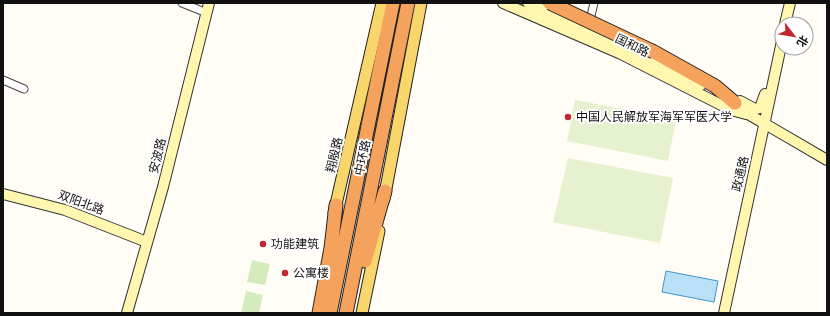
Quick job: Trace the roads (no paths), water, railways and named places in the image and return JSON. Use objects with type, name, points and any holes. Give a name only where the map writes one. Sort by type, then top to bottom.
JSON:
[{"type":"highway","name":"中环路","points":[[330,313],[366,144],[393,3]]},
{"type":"highway","name":"中环路","points":[[346,313],[381,147],[408,3]]},
{"type":"highway","points":[[550,3],[654,52],[715,86],[735,103]]},
{"type":"highway","points":[[352,313],[385,191]]},
{"type":"highway","points":[[319,313],[331,248],[336,205]]},
{"type":"main road","name":"翔殷路","points":[[312,313],[327,239],[382,3]]},
{"type":"main road","points":[[362,313],[382,215],[385,191],[421,3]]},
{"type":"street","points":[[182,3],[208,8]]},
{"type":"street","name":"国和路","points":[[503,3],[621,54],[731,110],[748,114]]},
{"type":"street","name":"国和路","points":[[528,3],[588,29],[735,103],[748,114],[827,160]]},
{"type":"street","points":[[588,29],[594,3]]},
{"type":"street","points":[[788,16],[790,3]]},
{"type":"street","name":"安波路","points":[[127,313],[164,187],[208,8]]},
{"type":"street","points":[[715,86],[755,109],[760,108],[763,106],[774,56]]},
{"type":"street","name":"政通路","points":[[724,313],[779,56]]},
{"type":"street","points":[[3,80],[24,89]]},
{"type":"street","name":"双阳北路","points":[[3,194],[65,210],[147,242]]},
{"type":"water","points":[[666,271],[718,281],[714,302],[662,292]]},
{"type":"place","name":"中国人民解放军海军军医大学","points":[[568,117]]},
{"type":"place","name":"功能建筑","points":[[263,244]]},
{"type":"place","name":"公寓楼","points":[[285,273]]}]
